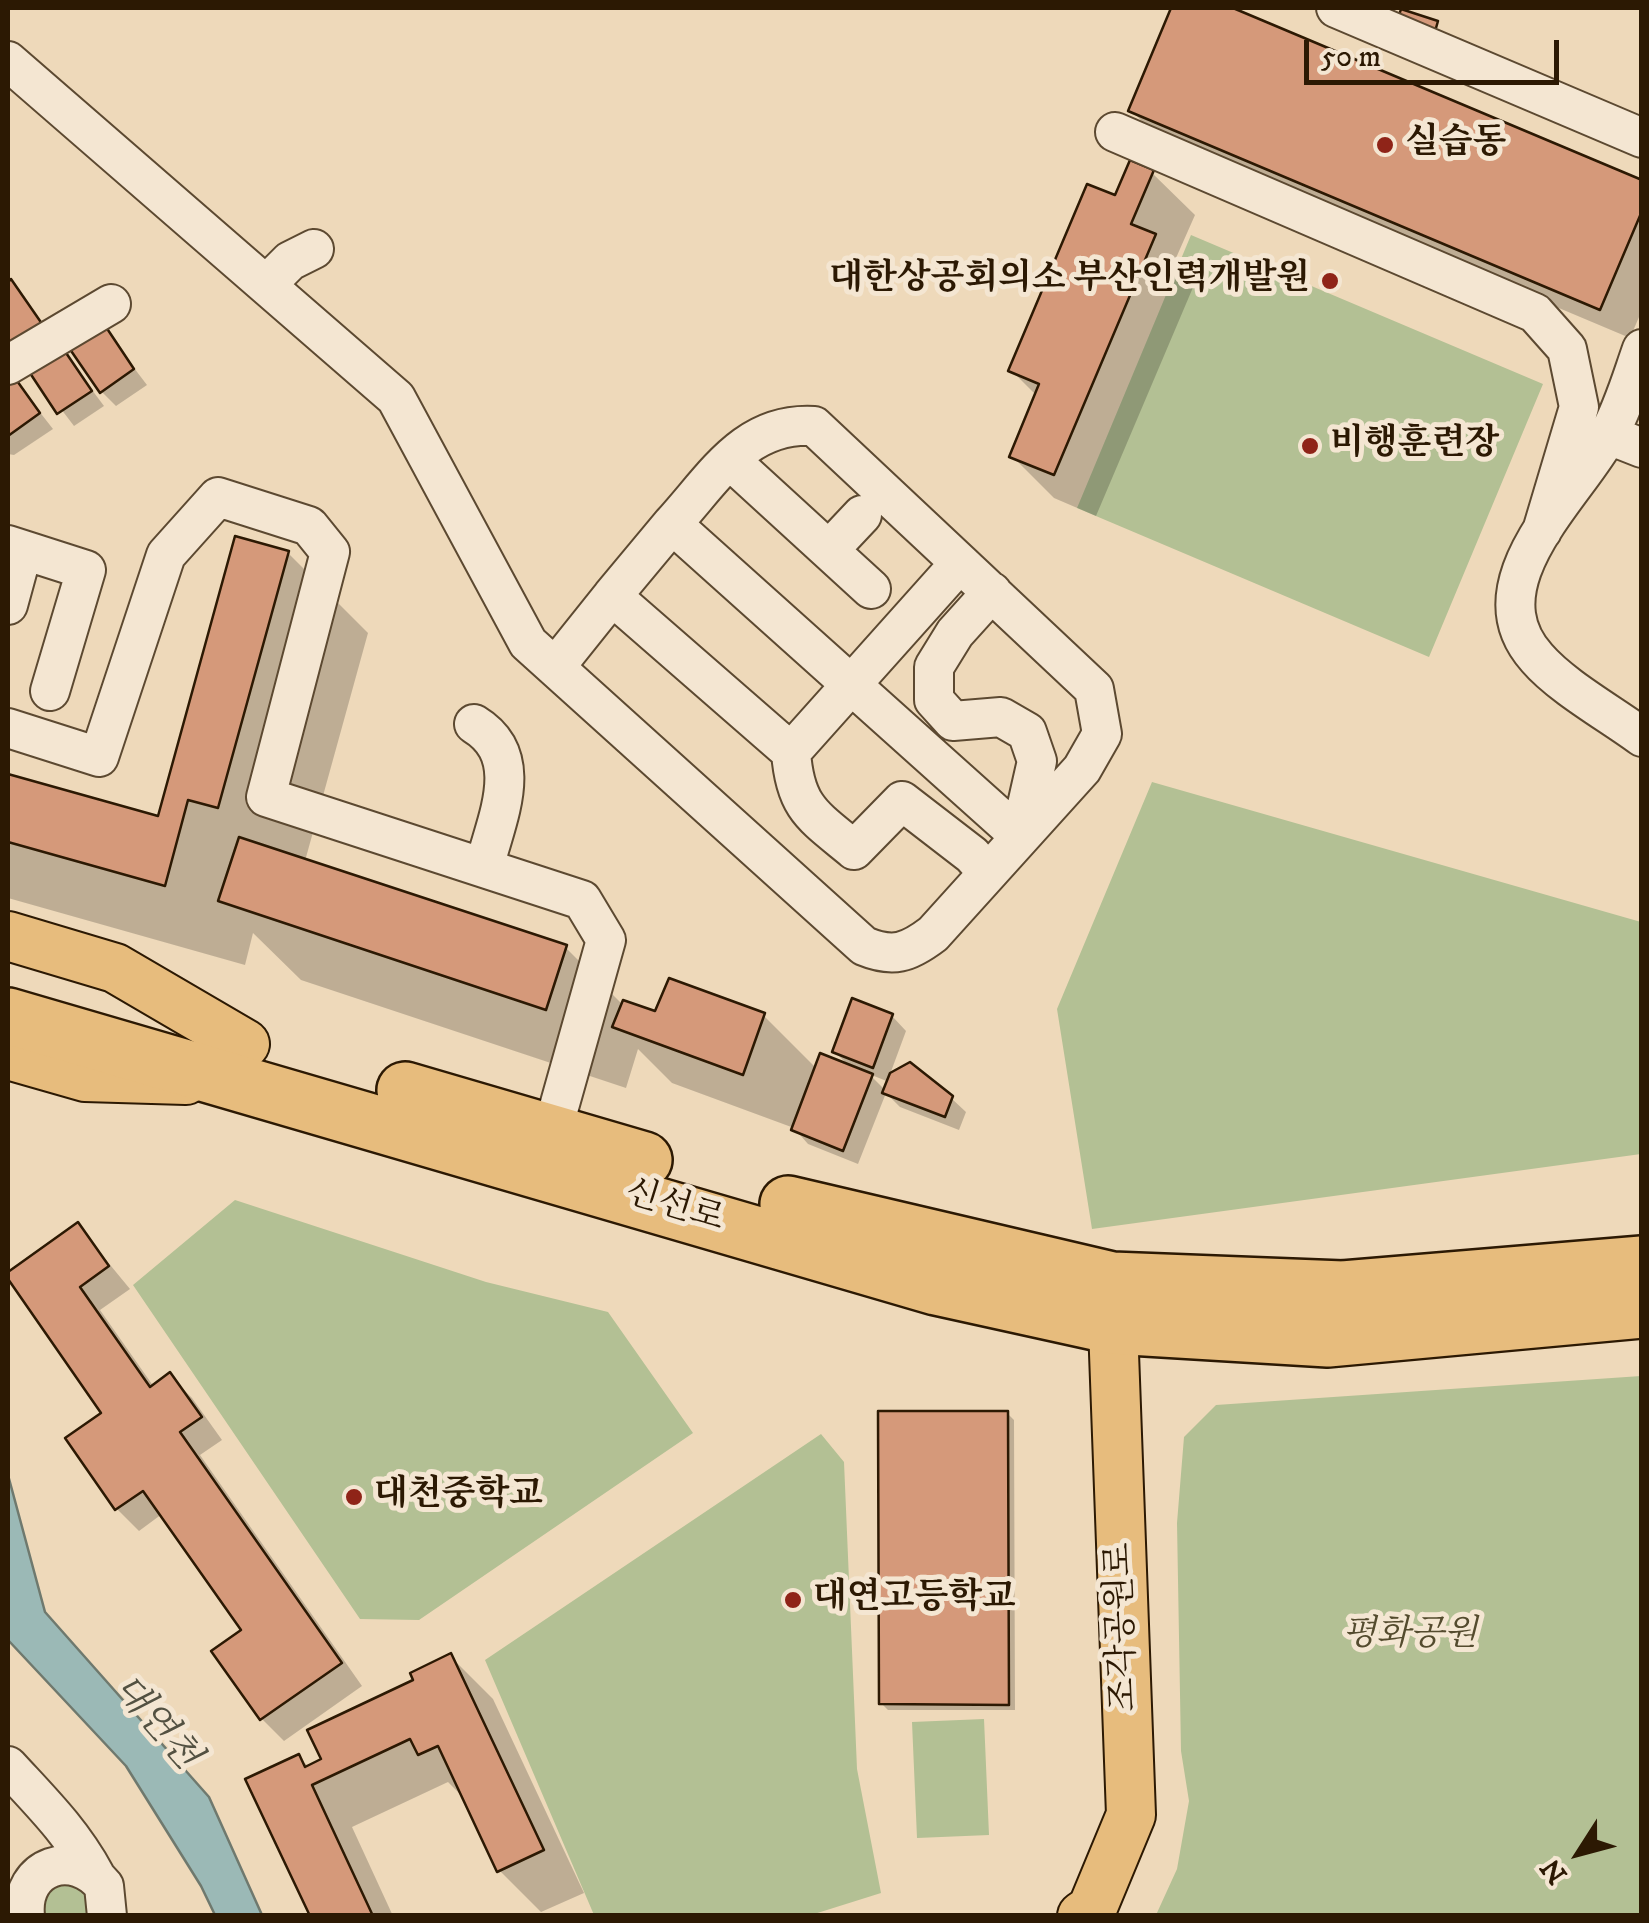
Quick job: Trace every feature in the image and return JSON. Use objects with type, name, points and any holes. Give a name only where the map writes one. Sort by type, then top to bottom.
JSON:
[{"type":"highway","points":[[8,977],[242,1063]]},
{"type":"highway","points":[[8,1016],[552,1132],[839,1219],[1112,1280],[1343,1289],[1642,1264]]},
{"type":"highway","name":"신선로","points":[[242,1063],[936,1287],[1112,1326],[1328,1340],[1642,1310]]},
{"type":"main road","points":[[8,936],[115,968],[242,1063]]},
{"type":"main road","points":[[8,1055],[85,1077],[242,1063]]},
{"type":"main road","name":"조각공원로","points":[[1082,1916],[1092,1909],[1131,1815],[1112,1326]]},
{"type":"lane","points":[[1336,8],[1642,138]]},
{"type":"lane","points":[[14,79],[266,285],[396,398],[528,643],[864,946],[884,954],[908,952],[933,934],[1082,769],[1102,734],[1094,689],[814,426],[784,424],[753,439],[730,460],[672,524],[556,666]]},
{"type":"lane","points":[[1115,132],[1534,312],[1567,350],[1579,407],[1542,531],[1518,574],[1517,620],[1536,658],[1642,738]]},
{"type":"lane","points":[[266,285],[290,261],[314,249]]},
{"type":"lane","points":[[8,366],[112,304]]},
{"type":"lane","points":[[1542,531],[1625,441],[1638,372]]},
{"type":"lane","points":[[730,460],[872,589]]},
{"type":"lane","points":[[8,728],[99,756],[166,555],[218,498],[309,526],[330,552],[266,797],[582,900],[606,940],[552,1132]]},
{"type":"lane","points":[[829,550],[862,515]]},
{"type":"lane","points":[[672,524],[1020,836]]},
{"type":"lane","points":[[8,605],[15,548],[86,570],[50,691]]},
{"type":"lane","points":[[960,563],[791,752],[793,787],[810,814],[854,850],[902,801],[972,855],[987,872]]},
{"type":"lane","points":[[992,592],[955,633],[934,667],[934,700],[953,720],[1000,717],[1027,732],[1037,761],[1020,836]]},
{"type":"lane","points":[[612,596],[791,752]]},
{"type":"lane","points":[[474,724],[491,735],[504,757],[506,786],[484,868]]},
{"type":"lane","points":[[11,1769],[35,1811],[44,1869]]},
{"type":"lane","points":[[11,1769],[77,1841],[102,1892]]},
{"type":"lane","points":[[25,1916],[27,1890],[44,1869],[70,1863],[102,1892],[122,1899],[134,1916]]},
{"type":"green space","name":"비행훈련장","points":[[1191,235],[1543,384],[1429,657],[1077,508]]},
{"type":"green space","points":[[1152,782],[1641,922],[1641,1154],[1092,1229],[1057,1009]]},
{"type":"green space","points":[[235,1200],[486,1282],[608,1312],[693,1433],[419,1620],[360,1619],[133,1285]]},
{"type":"green space","name":"평화공원","points":[[1641,1376],[1641,1915],[1156,1915],[1177,1869],[1189,1801],[1181,1751],[1177,1523],[1184,1437],[1216,1405]]},
{"type":"green space","points":[[821,1434],[844,1462],[857,1769],[881,1893],[811,1915],[594,1915],[485,1660]]},
{"type":"green space","points":[[984,1719],[989,1835],[917,1838],[912,1722]]},
{"type":"green space","points":[[69,1880],[89,1890],[93,1915],[44,1915],[47,1890]]},
{"type":"water","points":[[8,1475],[45,1612],[209,1797],[262,1915],[215,1915],[126,1766],[8,1640]]},
{"type":"building","name":"실습동","points":[[1171,8],[1233,8],[1642,180],[1642,211],[1600,310],[1128,111]]},
{"type":"building","points":[[1401,9],[1438,21],[1434,35],[1397,22]]},
{"type":"building","points":[[1130,160],[1154,170],[1131,224],[1156,234],[1054,475],[1009,457],[1039,384],[1008,371],[1087,184],[1115,195]]},
{"type":"building","points":[[11,279],[47,331],[8,358],[8,282]]},
{"type":"building","points":[[100,318],[134,369],[100,393],[65,342]]},
{"type":"building","points":[[60,344],[92,391],[57,414],[26,367]]},
{"type":"building","points":[[8,372],[40,413],[8,436]]},
{"type":"building","points":[[235,536],[289,551],[218,808],[188,800],[165,886],[8,842],[8,774],[158,816]]},
{"type":"building","points":[[239,837],[567,945],[546,1010],[218,901]]},
{"type":"building","points":[[669,978],[765,1013],[743,1075],[612,1027],[623,1000],[655,1011]]},
{"type":"building","points":[[852,998],[893,1014],[873,1068],[832,1052]]},
{"type":"building","points":[[820,1053],[873,1074],[843,1151],[791,1130]]},
{"type":"building","points":[[910,1062],[953,1096],[945,1117],[882,1093],[890,1073]]},
{"type":"building","points":[[78,1222],[109,1266],[80,1287],[150,1387],[170,1372],[202,1417],[180,1432],[342,1663],[260,1720],[211,1651],[241,1630],[143,1491],[115,1510],[65,1438],[101,1413],[8,1279],[8,1272]]},
{"type":"building","points":[[878,1411],[1008,1411],[1009,1705],[879,1704]]},
{"type":"building","points":[[451,1653],[544,1850],[497,1872],[438,1746],[418,1755],[410,1739],[312,1785],[373,1916],[310,1916],[245,1779],[299,1754],[305,1767],[321,1759],[307,1730],[413,1680],[410,1673]]},
{"type":"place","name":"실습동","points":[[1385,145]]},
{"type":"place","name":"대한상공회의소 부산인력개발원","points":[[1330,281]]},
{"type":"place","name":"비행훈련장","points":[[1310,446]]},
{"type":"place","name":"대천중학교","points":[[354,1497]]},
{"type":"place","name":"대연고등학교","points":[[793,1600]]},
{"type":"water label","name":"대연천","points":[[154,1724]]}]
